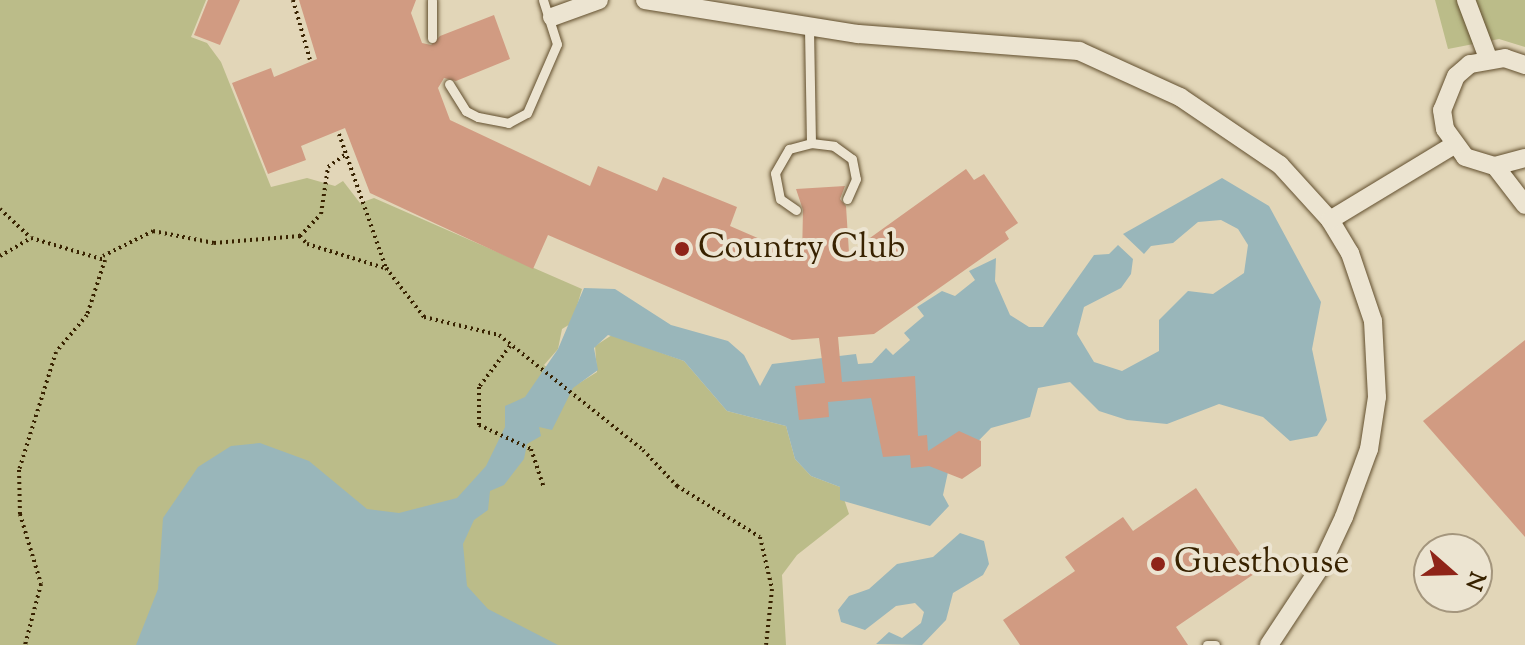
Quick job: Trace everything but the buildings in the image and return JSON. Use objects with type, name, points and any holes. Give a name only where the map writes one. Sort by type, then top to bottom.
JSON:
[{"type":"street","points":[[552,17],[599,0]]},
{"type":"street","points":[[645,0],[809,27],[1051,46],[1098,57],[1223,123],[1280,165],[1330,220],[1350,253],[1373,321],[1374,425],[1360,479],[1321,566],[1269,645]]},
{"type":"street","points":[[1466,0],[1488,58]]},
{"type":"street","points":[[1525,65],[1488,58],[1463,70],[1446,92],[1445,129],[1465,157],[1495,166],[1525,158]]},
{"type":"street","points":[[1330,220],[1454,145]]},
{"type":"street","points":[[1495,166],[1525,205]]},
{"type":"lane","points":[[432,0],[432,38]]},
{"type":"lane","points":[[449,84],[466,111],[495,123],[517,120],[534,104],[554,56],[552,17],[543,0]]},
{"type":"lane","points":[[809,27],[811,143]]},
{"type":"lane","points":[[796,210],[780,199],[775,173],[789,149],[811,143],[834,146],[852,159],[856,179],[847,199]]},
{"type":"lane","points":[[1207,645],[1215,645]]},
{"type":"path","points":[[293,0],[310,60]]},
{"type":"path","points":[[339,134],[388,269],[424,317],[491,330],[569,396],[643,450],[677,486],[760,537],[772,589],[766,645]]},
{"type":"path","points":[[0,209],[31,238],[103,256],[153,231],[214,243],[300,236],[321,214],[328,167],[347,153]]},
{"type":"path","points":[[300,236],[307,244],[388,269]]},
{"type":"path","points":[[0,256],[31,238]]},
{"type":"path","points":[[25,645],[41,584],[20,514],[19,470],[56,352],[95,298],[103,256]]},
{"type":"path","points":[[510,346],[479,387],[482,429],[531,449],[544,488]]},
{"type":"green space","points":[[0,0],[206,0],[191,37],[207,43],[221,62],[271,187],[307,178],[335,186],[343,181],[360,203],[374,198],[582,289],[572,323],[562,329],[558,349],[544,365],[573,387],[597,372],[595,346],[612,335],[684,361],[727,411],[786,426],[795,459],[811,476],[840,487],[849,514],[797,555],[782,575],[786,645],[0,645]]},
{"type":"green space","points":[[1435,0],[1525,0],[1525,47],[1499,39],[1448,49]]},
{"type":"water","points":[[1222,178],[1269,206],[1321,302],[1312,349],[1327,420],[1317,436],[1290,441],[1263,417],[1219,404],[1167,424],[1127,420],[1099,411],[1070,382],[1038,388],[1030,417],[991,428],[948,472],[943,495],[949,506],[930,526],[840,500],[840,487],[811,476],[795,459],[786,426],[727,411],[684,361],[608,335],[594,348],[598,370],[573,388],[552,430],[539,427],[541,436],[527,444],[524,459],[504,485],[490,491],[488,510],[474,520],[463,544],[467,586],[488,609],[558,645],[136,645],[158,589],[163,518],[198,467],[231,446],[260,443],[309,461],[367,509],[399,513],[457,498],[486,466],[505,427],[505,406],[525,397],[558,349],[584,288],[615,289],[671,325],[728,341],[744,355],[760,386],[772,364],[856,354],[858,364],[872,363],[886,348],[893,355],[910,340],[904,333],[924,316],[917,307],[942,291],[955,296],[975,280],[969,271],[996,258],[995,281],[1010,315],[1029,327],[1043,327],[1094,255],[1109,254],[1118,245],[1133,259],[1131,274],[1121,288],[1084,307],[1077,334],[1094,362],[1122,371],[1159,351],[1159,320],[1188,291],[1213,294],[1244,273],[1248,245],[1238,229],[1221,220],[1198,222],[1173,243],[1151,246],[1144,254],[1123,234]]},
{"type":"water","points":[[960,533],[984,541],[989,564],[983,575],[953,593],[946,620],[922,645],[876,644],[889,632],[902,638],[921,623],[924,612],[915,603],[896,606],[865,630],[841,622],[838,610],[849,596],[869,589],[897,564],[933,557]]},
{"type":"place","name":"Country Club","points":[[682,249]]},
{"type":"place","name":"Guesthouse","points":[[1158,564]]}]
